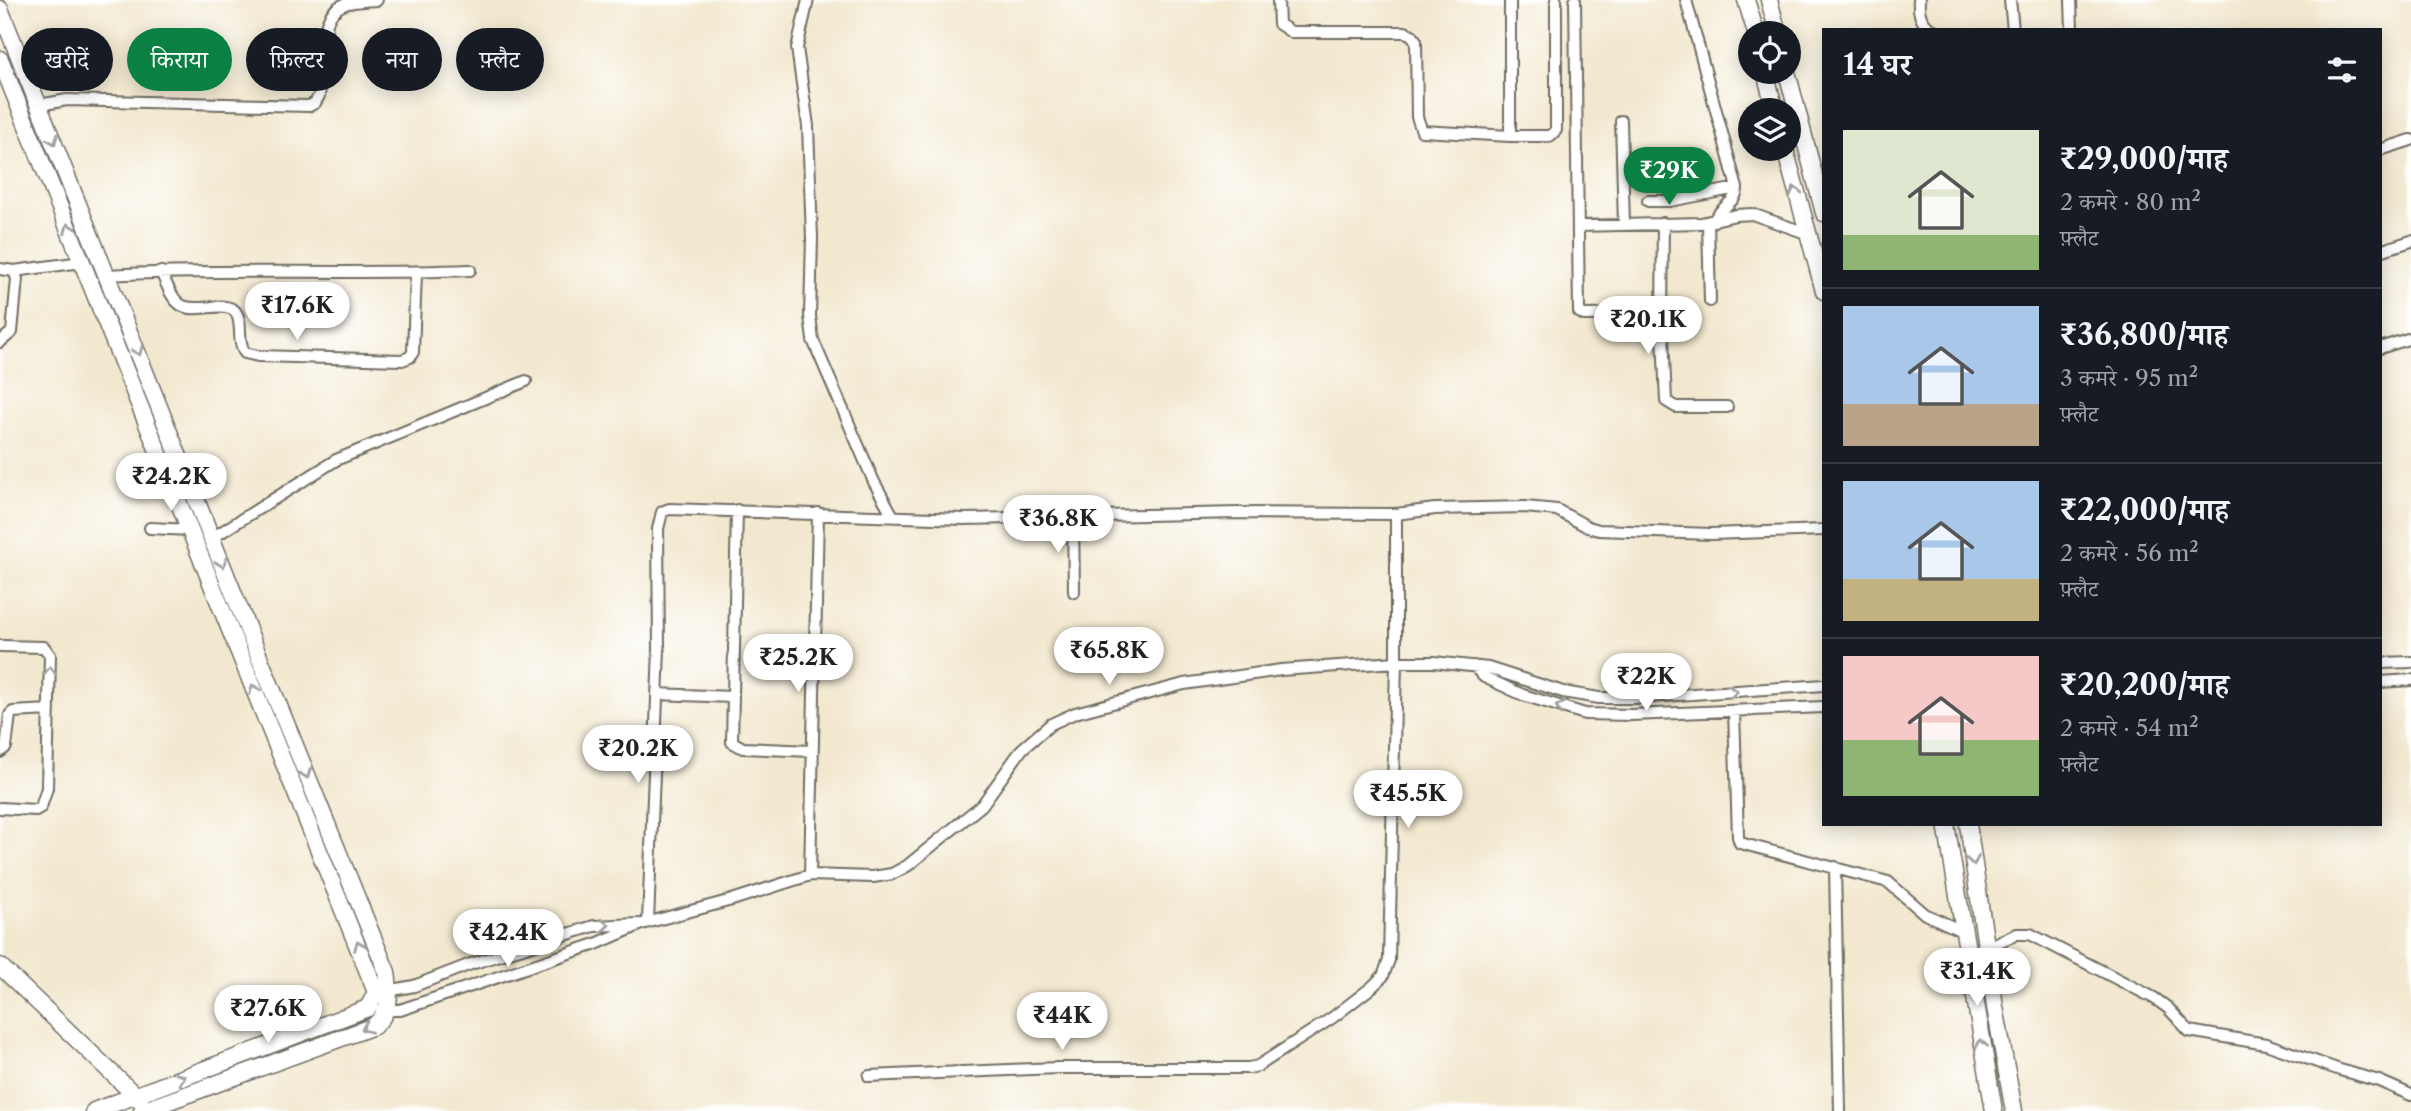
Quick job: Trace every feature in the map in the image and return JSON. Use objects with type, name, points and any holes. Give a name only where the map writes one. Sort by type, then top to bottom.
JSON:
[{"type":"street","points":[[39,105],[67,100],[309,106],[315,103],[319,96],[330,13],[344,2],[377,0]]},
{"type":"street","points":[[808,0],[797,48],[808,126],[812,238],[810,316],[813,340],[818,357],[874,482],[893,516]]},
{"type":"street","points":[[1278,0],[1279,24],[1291,32],[1405,32],[1412,35],[1416,41],[1417,117],[1422,131],[1510,136],[1550,136],[1556,130],[1556,0]]},
{"type":"street","points":[[1510,0],[1510,136]]},
{"type":"street","points":[[1575,0],[1580,314],[1662,314]]},
{"type":"street","points":[[1686,0],[1737,188],[1735,198],[1711,221],[1710,301]]},
{"type":"street","points":[[1746,0],[1752,21]]},
{"type":"street","points":[[1769,0],[1775,21]]},
{"type":"street","points":[[1919,0],[1922,20],[1930,28]]},
{"type":"street","points":[[2010,0],[2013,28]]},
{"type":"street","points":[[2071,0],[2072,28]]},
{"type":"street","points":[[0,9],[387,972],[383,992],[368,1008],[145,1107]]},
{"type":"street","points":[[0,59],[190,530],[383,992],[387,1011]]},
{"type":"street","points":[[1790,84],[1822,206]]},
{"type":"street","points":[[1621,121],[1624,224]]},
{"type":"street","points":[[2382,149],[2411,140]]},
{"type":"street","points":[[1788,161],[1822,285]]},
{"type":"street","points":[[1647,201],[1670,201],[1737,188]]},
{"type":"street","points":[[1578,226],[1711,221],[1752,214],[1806,233]]},
{"type":"street","points":[[1663,223],[1662,314],[1666,401],[1676,407],[1727,407]]},
{"type":"street","points":[[2382,250],[2411,241]]},
{"type":"street","points":[[0,269],[15,271],[82,262]]},
{"type":"street","points":[[107,275],[161,272],[470,270]]},
{"type":"street","points":[[0,342],[12,332],[17,279],[15,271]]},
{"type":"street","points":[[161,272],[181,305],[200,308],[226,307],[235,312],[238,317],[241,348],[249,355],[402,360],[410,357],[413,352],[416,272]]},
{"type":"street","points":[[2382,347],[2411,338]]},
{"type":"street","points":[[212,538],[337,460],[526,382]]},
{"type":"street","points":[[645,923],[657,694],[660,594],[658,529],[662,512],[669,509],[964,519],[1239,513],[1395,514],[1435,509],[1543,508],[1558,510],[1588,527],[1599,530],[1711,534],[1822,530]]},
{"type":"street","points":[[737,510],[732,742],[737,746],[812,751]]},
{"type":"street","points":[[810,875],[818,513]]},
{"type":"street","points":[[869,1076],[1058,1068],[1249,1068],[1258,1066],[1311,1032],[1383,976],[1389,960],[1396,662],[1395,514]]},
{"type":"street","points":[[1073,517],[1074,592]]},
{"type":"street","points":[[150,527],[190,530]]},
{"type":"street","points":[[0,646],[37,646],[48,650],[50,655],[47,788],[41,807],[36,810],[0,808]]},
{"type":"street","points":[[368,1008],[400,1010],[596,944],[645,923],[732,900],[810,875],[873,877],[892,874],[906,866],[982,805],[1022,749],[1051,724],[1075,712],[1184,684],[1281,670],[1434,662],[1495,670],[1581,696],[1599,698],[1822,685]]},
{"type":"street","points":[[2382,663],[2411,662]]},
{"type":"street","points":[[1474,666],[1484,677],[1523,695],[1585,714],[1631,715],[1822,706]]},
{"type":"street","points":[[2382,682],[2411,680]]},
{"type":"street","points":[[657,694],[732,697]]},
{"type":"street","points":[[0,752],[6,747],[10,715],[13,712],[49,710]]},
{"type":"street","points":[[1734,711],[1739,841],[1745,846],[1894,884],[1925,914],[1964,932]]},
{"type":"street","points":[[1946,826],[1994,1111]]},
{"type":"street","points":[[1968,826],[2014,1111]]},
{"type":"street","points":[[1835,867],[1840,1111]]},
{"type":"street","points":[[383,992],[414,986],[493,957],[594,926],[645,923]]},
{"type":"street","points":[[1987,947],[2017,934],[2030,934],[2154,998],[2189,1031],[2266,1044],[2379,1081],[2411,1096]]},
{"type":"street","points":[[551,938],[557,957]]},
{"type":"street","points":[[493,957],[500,975]]},
{"type":"street","points":[[0,967],[145,1107]]},
{"type":"street","points":[[449,973],[453,991]]},
{"type":"street","points":[[94,1111],[145,1107],[374,1026],[387,1011]]}]
